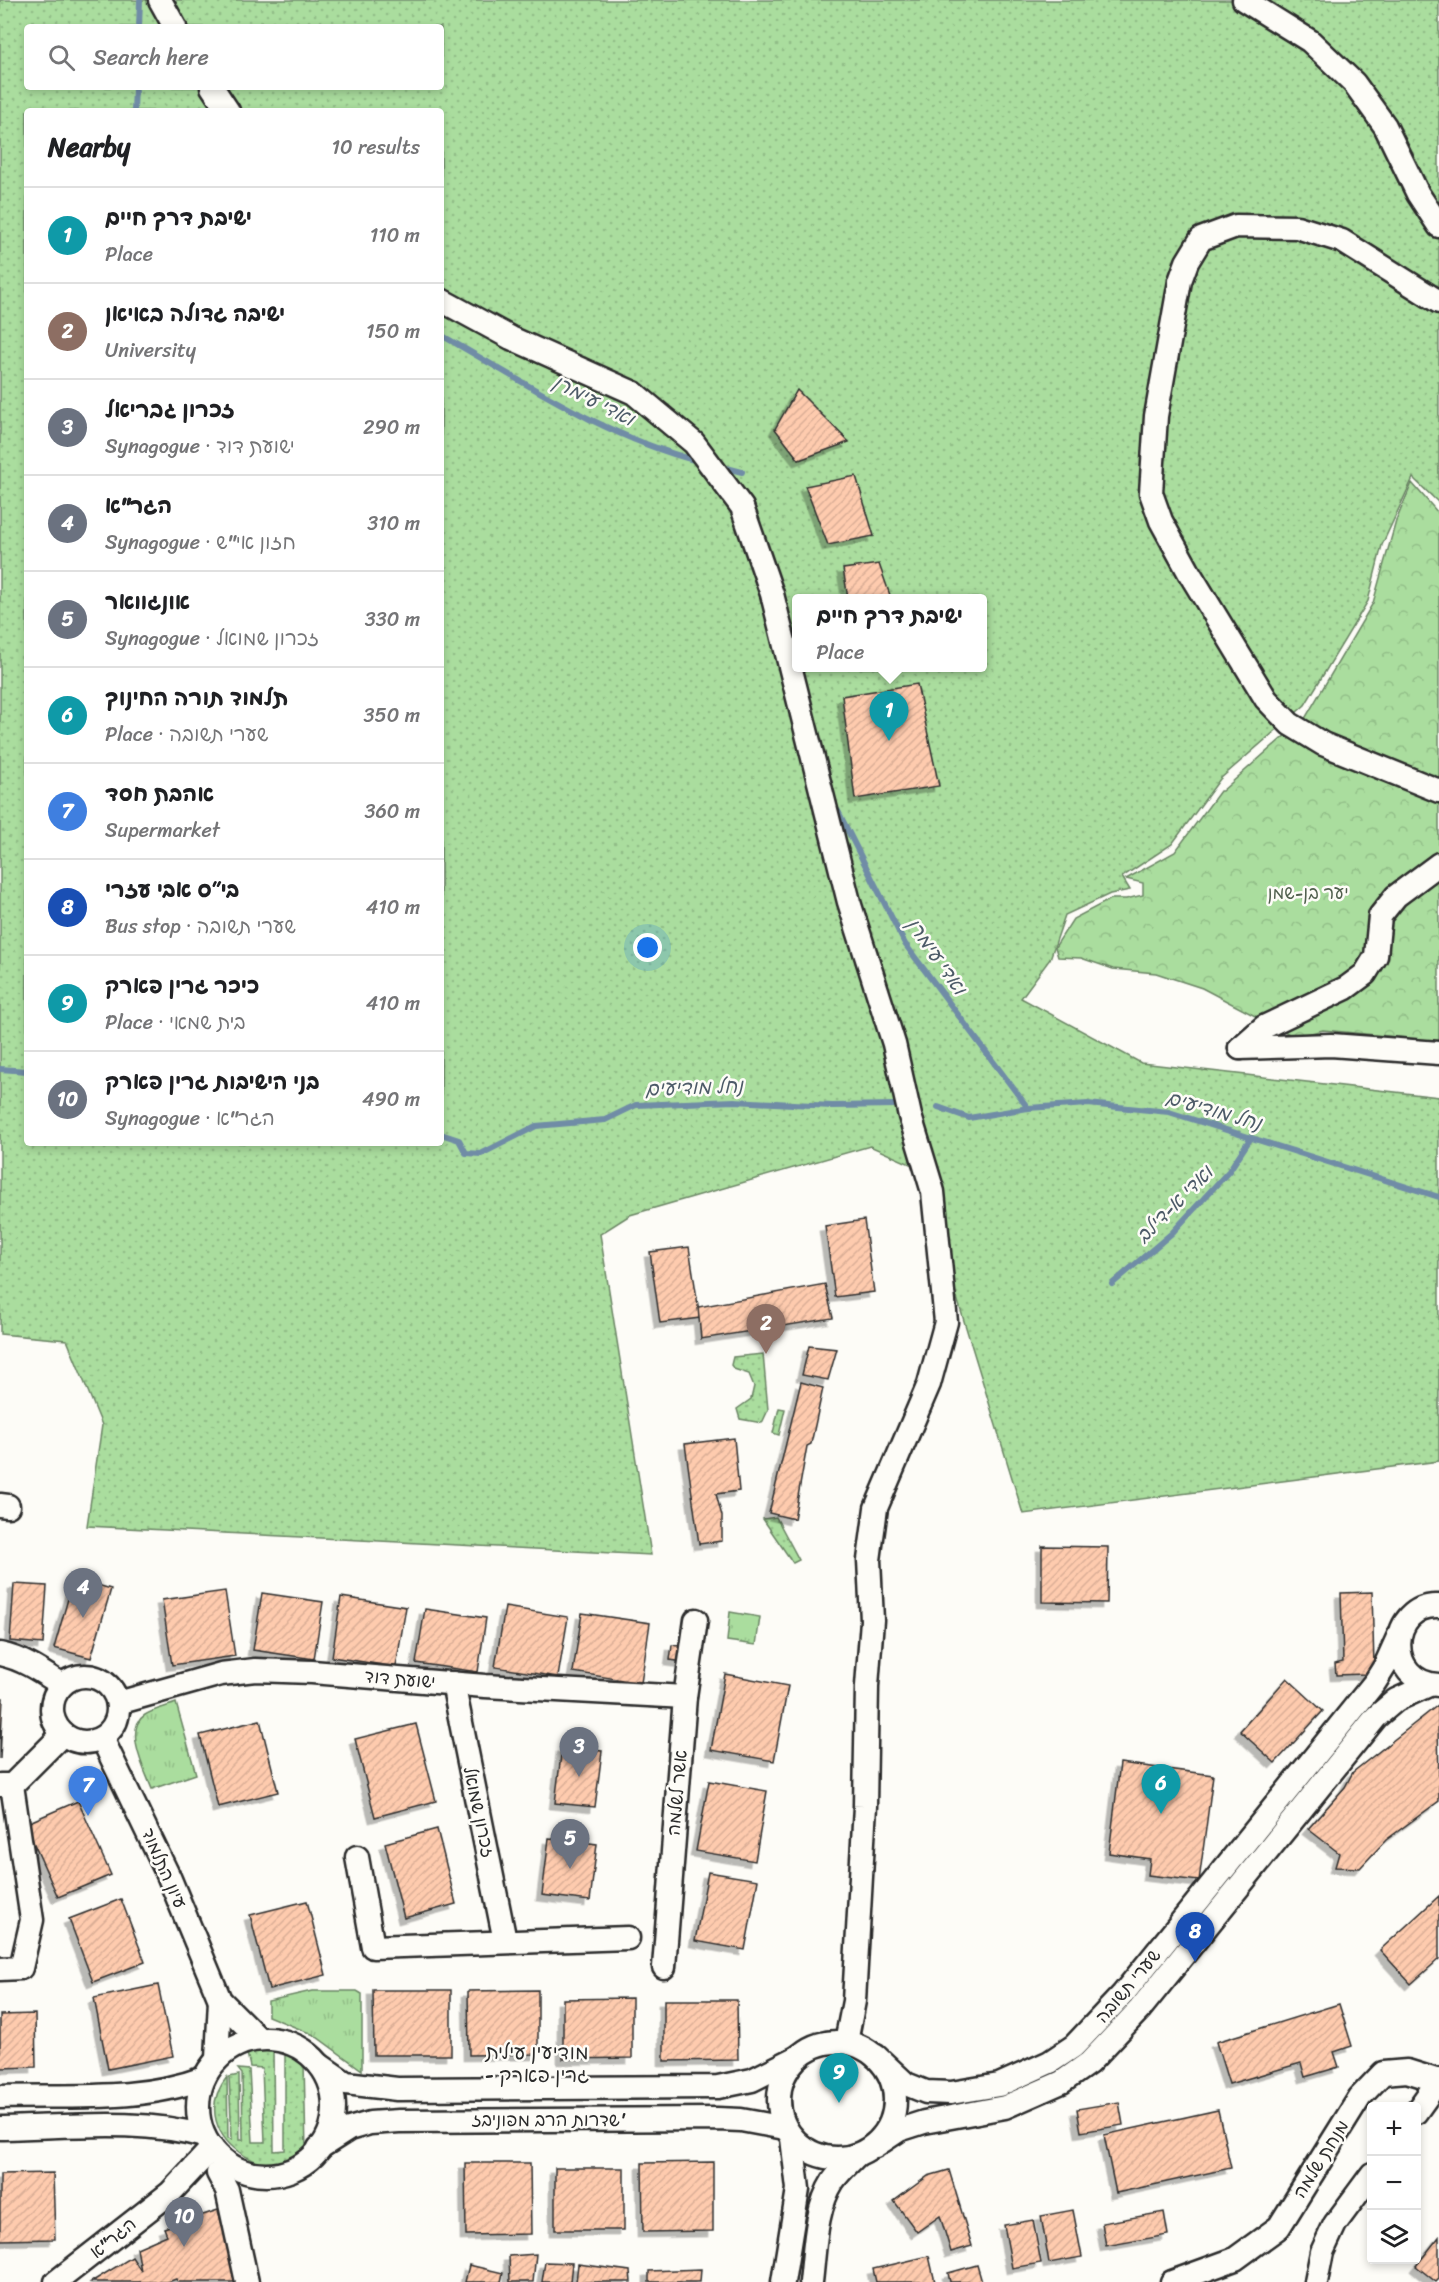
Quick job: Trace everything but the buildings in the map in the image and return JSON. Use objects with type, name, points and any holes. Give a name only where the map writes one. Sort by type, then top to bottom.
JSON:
[{"type":"street","points":[[160,0],[173,24]]},
{"type":"street","points":[[1244,0],[1310,41],[1354,83],[1385,126],[1418,194],[1439,226]]},
{"type":"street","points":[[214,90],[226,108]]},
{"type":"street","points":[[1439,302],[1342,241],[1297,227],[1236,226],[1201,239],[1187,262],[1180,281],[1156,416],[1151,493],[1161,521],[1207,603],[1266,699],[1290,724],[1323,744],[1439,791]]},
{"type":"street","points":[[444,302],[511,338],[634,393],[694,443],[742,507],[772,594],[849,902],[894,1044],[910,1116],[933,1192],[945,1322],[929,1384],[876,1508],[869,1560],[872,1620],[867,1686],[866,1806],[854,2001],[846,2042]]},
{"type":"street","points":[[1439,864],[1396,896],[1380,916],[1376,956],[1365,974],[1346,988],[1264,1027],[1240,1048],[1331,1045],[1439,1053]]},
{"type":"street","name":"שערי תשובה","points":[[876,2056],[906,2084],[926,2092],[951,2093],[999,2085],[1050,2062],[1074,2046],[1123,1994],[1375,1682],[1406,1621],[1418,1611],[1439,1606]]},
{"type":"street","name":"אשר לשלמה","points":[[664,1967],[685,1697],[696,1620]]},
{"type":"street","points":[[1400,1635],[1398,1651],[1404,1666],[1414,1678],[1434,1685]]},
{"type":"street","points":[[0,1654],[38,1668],[62,1685]]},
{"type":"street","name":"ישועת דוד","points":[[118,1702],[221,1674],[255,1670],[685,1697]]},
{"type":"street","points":[[92,1676],[103,1680],[114,1692],[118,1702],[117,1721],[111,1731],[102,1738],[89,1742],[77,1742],[63,1734],[51,1713],[52,1701],[56,1692],[74,1677],[92,1676]]},
{"type":"street","name":"זכרון שמואל","points":[[453,1683],[505,1941]]},
{"type":"street","name":"שערי תשובה","points":[[865,2151],[899,2130],[924,2122],[1005,2107],[1062,2082],[1089,2063],[1140,2009],[1376,1717],[1396,1700],[1434,1685]]},
{"type":"street","points":[[0,1969],[21,1968],[32,1920],[6,1785],[63,1734]]},
{"type":"street","name":"עיון התלמוד","points":[[102,1738],[169,1877],[220,2000],[259,2039]]},
{"type":"street","points":[[357,1857],[374,1947],[628,1938]]},
{"type":"street","name":"עיון התלמוד","points":[[217,2059],[220,2000]]},
{"type":"street","points":[[170,2193],[226,2170],[266,2175],[286,2172],[304,2163],[319,2148],[329,2130],[334,2110],[333,2094],[320,2066],[306,2052],[286,2042],[259,2039],[237,2045],[217,2059],[200,2088],[198,2109],[208,2142],[226,2170],[227,2190],[247,2282]]},
{"type":"street","points":[[783,2282],[798,2189],[789,2133],[779,2110],[779,2090],[786,2072],[798,2057],[812,2047],[829,2042],[846,2042],[862,2047],[876,2056],[889,2072],[896,2091],[895,2111],[888,2130],[834,2180],[825,2197],[819,2219],[811,2282]]},
{"type":"street","name":"שדרות הרב מפוניבז'","points":[[320,2066],[346,2083],[398,2089],[718,2087],[752,2080],[798,2057]]},
{"type":"street","name":"מנחת שלמה","points":[[1172,2282],[1235,2259],[1279,2227],[1360,2097],[1383,2073],[1407,2070],[1439,2081],[1421,2105]]},
{"type":"street","points":[[0,2097],[129,2094],[171,2089],[204,2078]]},
{"type":"street","name":"שדרות הרב מפוניבז'","points":[[319,2148],[349,2129],[370,2123],[399,2121],[717,2119],[741,2120],[789,2133]]},
{"type":"street","points":[[0,2128],[152,2126],[181,2129],[208,2142]]},
{"type":"street","points":[[789,2133],[805,2149],[821,2157],[838,2159],[865,2151]]},
{"type":"street","points":[[170,2193],[208,2142]]},
{"type":"street","points":[[1316,2282],[1322,2252],[1335,2224],[1367,2180]]},
{"type":"street","name":"הגר\"א","points":[[56,2282],[170,2193]]},
{"type":"green space","points":[[0,0],[1439,0],[1439,503],[1413,478],[1382,545],[1368,601],[1305,705],[1220,779],[1172,844],[1122,877],[1130,890],[1110,894],[1065,915],[1050,959],[1021,998],[1141,1063],[1439,1097],[1439,1461],[1023,1514],[917,1167],[870,1146],[630,1215],[600,1234],[651,1555],[87,1526],[102,1425],[67,1340],[0,1334]]},
{"type":"green space","name":"יער בן-שמן","points":[[1412,483],[1439,514],[1439,1041],[1323,1030],[1295,1037],[1202,988],[1156,973],[1113,969],[1081,958],[1058,957],[1055,947],[1073,919],[1111,899],[1126,899],[1143,895],[1143,883],[1126,879],[1175,852],[1220,791],[1306,717],[1373,603],[1396,521]]},
{"type":"green space","points":[[763,1354],[768,1410],[762,1423],[740,1419],[737,1409],[751,1399],[754,1386],[749,1374],[734,1369],[731,1365],[733,1357]]},
{"type":"green space","points":[[779,1408],[785,1409],[779,1435],[773,1433]]},
{"type":"green space","points":[[776,1517],[799,1560],[793,1563],[763,1519]]},
{"type":"green space","points":[[730,1612],[760,1617],[756,1645],[727,1641]]},
{"type":"green space","points":[[176,1703],[196,1774],[152,1789],[138,1751],[136,1730],[139,1721],[145,1715]]},
{"type":"green space","points":[[312,1991],[357,1991],[362,1994],[362,2070],[314,2035],[268,2016],[268,2001]]},
{"type":"green space","points":[[273,2050],[274,2151],[285,2150],[285,2053],[304,2063],[306,2151],[286,2163],[272,2166],[255,2161],[235,2149],[220,2131],[215,2110],[220,2088],[227,2077],[228,2138],[232,2139],[229,2077],[239,2075],[240,2140],[243,2140],[242,2074],[238,2069],[249,2070],[253,2142],[265,2142],[262,2068],[250,2067],[247,2053]]},
{"type":"waterway","name":"ואדי עימרן","points":[[139,24],[140,0]]},
{"type":"waterway","name":"ואדי עימרן","points":[[134,108],[135,90]]},
{"type":"waterway","name":"ואדי עימרן","points":[[444,337],[598,423],[664,451],[698,461]]},
{"type":"waterway","name":"ואדי עימרן","points":[[719,466],[742,472]]},
{"type":"waterway","name":"ואדי עימרן","points":[[838,811],[905,944],[1028,1108]]},
{"type":"waterway","name":"נחל מודיעים","points":[[0,1069],[24,1071]]},
{"type":"waterway","name":"נחל מודיעים","points":[[444,1135],[459,1140],[466,1153],[481,1154],[536,1126],[605,1120],[636,1105],[734,1101],[832,1106],[895,1105]]},
{"type":"waterway","name":"נחל מודיעים","points":[[938,1107],[969,1118],[1028,1108],[1088,1104],[1169,1112],[1439,1197]]},
{"type":"waterway","name":"ואדי א-דילב","points":[[1112,1284],[1172,1233],[1229,1171],[1250,1139]]},
{"type":"place","name":"ישיבת דרך חיים","points":[[889,741]]},
{"type":"place","name":"ישיבה גדולה באיאן","points":[[766,1354]]},
{"type":"place","name":"הגר\"א","points":[[83,1618]]},
{"type":"place","name":"זכרון גבריאל","points":[[579,1777]]},
{"type":"place","name":"תלמוד תורה החינוך","points":[[1161,1814]]},
{"type":"place","name":"אהבת חסד","points":[[88,1816]]},
{"type":"place","name":"אונגוואר","points":[[570,1869]]},
{"type":"place","name":"בי״ס אבי עזרי","points":[[1195,1962]]},
{"type":"place","name":"כיכר גרין פארק","points":[[839,2103]]},
{"type":"place","name":"בני הישיבות גרין פארק","points":[[184,2247]]},
{"type":"district","name":"מודיעין עילית - גרין פארק","points":[[537,2064]]}]
